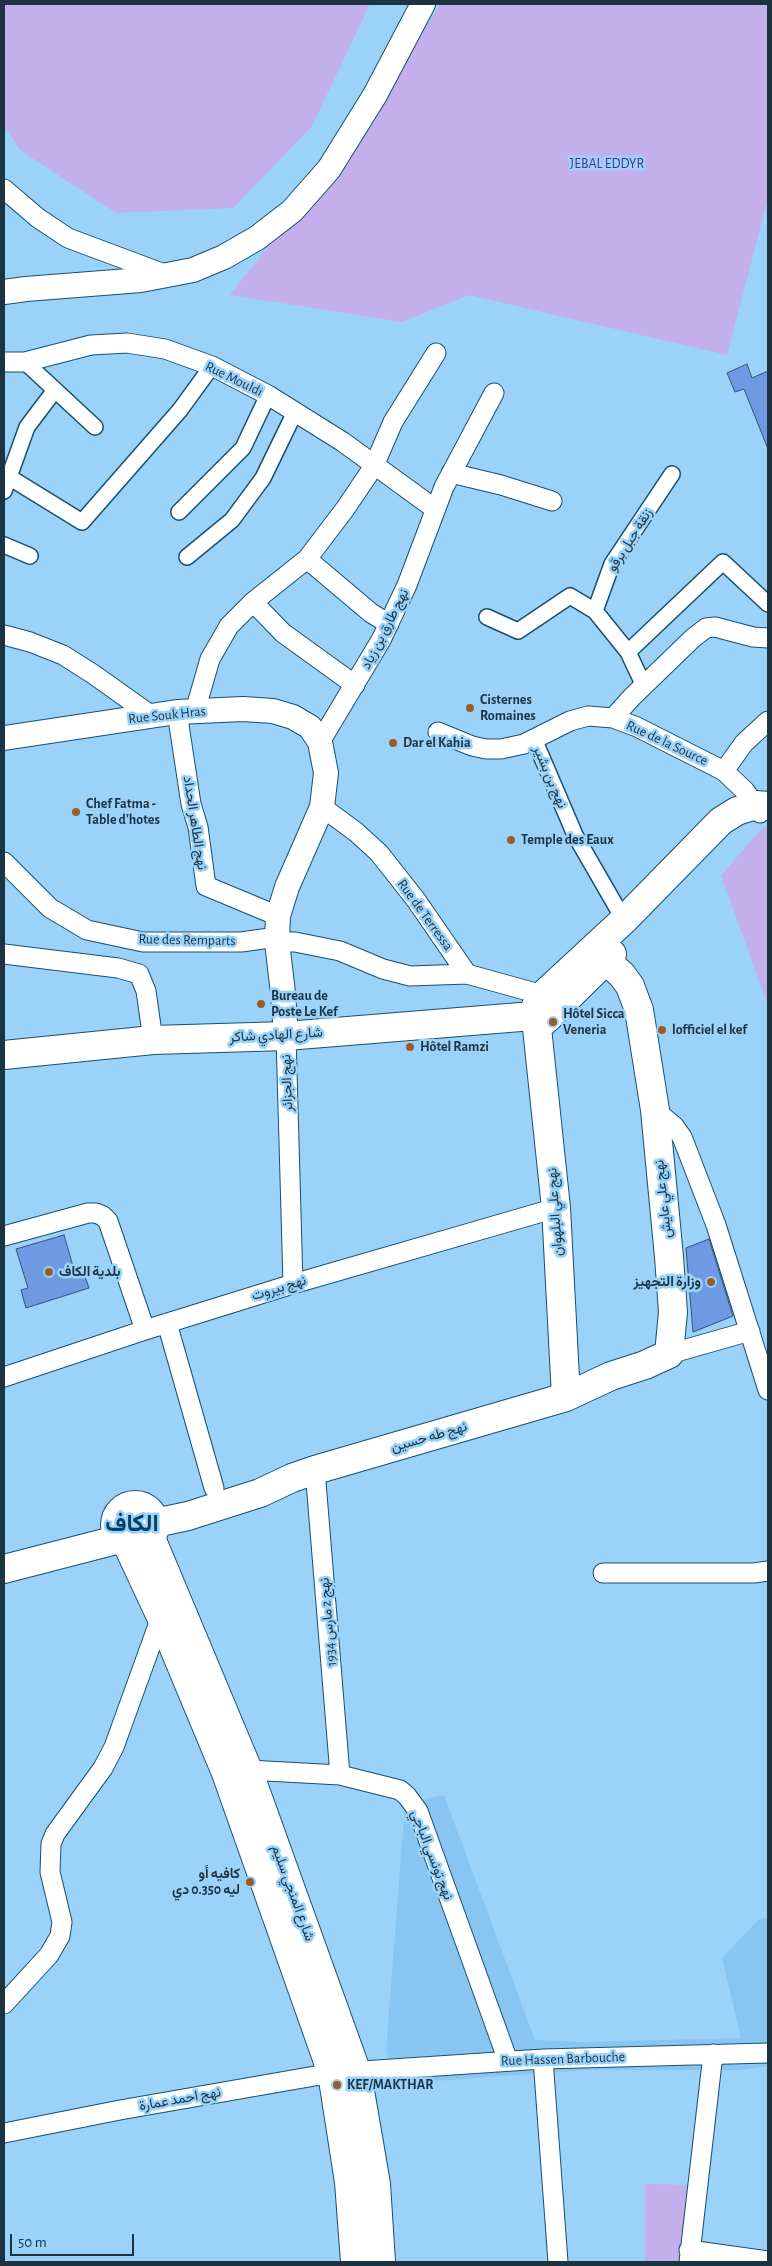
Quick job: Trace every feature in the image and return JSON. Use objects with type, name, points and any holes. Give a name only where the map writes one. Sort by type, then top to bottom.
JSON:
[{"type":"main road","points":[[599,955],[624,920],[721,821],[737,811],[764,812]]},
{"type":"main road","points":[[540,1014],[599,955],[725,841],[764,812]]},
{"type":"main road","name":"نهج علي عايش","points":[[599,955],[622,975],[630,986],[639,1010],[655,1110],[673,1312],[669,1354]]},
{"type":"main road","name":"شارع الهادي شاكر","points":[[4,1055],[153,1040],[286,1036],[540,1014]]},
{"type":"main road","name":"نهج علي البلهوان","points":[[540,1014],[556,1208],[566,1397]]},
{"type":"main road","points":[[566,1397],[611,1376],[645,1365],[669,1354]]},
{"type":"main road","name":"نهج طه حسين","points":[[14,1566],[136,1529],[188,1516],[260,1493],[304,1474],[566,1397]]},
{"type":"main road","name":"نهج طه حسين","points":[[136,1529],[214,1488],[247,1479],[304,1474]]},
{"type":"main road","name":"شارع المنجي سليم","points":[[136,1529],[161,1617],[237,1771]]},
{"type":"main road","name":"شارع المنجي سليم","points":[[136,1529],[237,1771],[345,2073],[376,2184],[381,2262]]},
{"type":"main road","name":"شارع المنجي سليم","points":[[345,2073],[349,2182],[355,2262]]},
{"type":"street","points":[[4,292],[141,280],[192,270],[224,257],[257,238],[292,211],[329,169],[354,132],[423,4]]},
{"type":"street","points":[[4,189],[38,218],[68,238],[167,275]]},
{"type":"street","name":"Rue Mouldi","points":[[4,362],[26,362],[91,345],[126,343],[165,349],[212,366],[268,395],[342,442],[435,509]]},
{"type":"street","points":[[186,711],[210,659],[229,626],[253,602],[307,559],[374,466],[394,422],[436,352]]},
{"type":"street","points":[[26,362],[95,427]]},
{"type":"street","points":[[54,390],[27,428],[6,484],[82,522],[180,410],[212,366]]},
{"type":"street","name":"نهج طارق بن زياد","points":[[320,742],[389,624],[407,585],[435,509],[451,473],[494,393]]},
{"type":"street","points":[[179,512],[243,448],[268,395]]},
{"type":"street","points":[[187,557],[232,520],[263,478],[295,412]]},
{"type":"street","points":[[451,473],[501,485],[552,502]]},
{"type":"street","name":"زنقة جبل برقو","points":[[595,611],[612,564],[672,474]]},
{"type":"street","points":[[4,545],[30,556]]},
{"type":"street","points":[[307,559],[371,613],[389,624]]},
{"type":"street","points":[[628,652],[723,562],[768,604]]},
{"type":"street","points":[[487,617],[518,631],[570,596],[595,611],[628,652],[644,686]]},
{"type":"street","points":[[253,602],[283,633],[355,685]]},
{"type":"street","points":[[613,718],[693,638],[706,628],[715,627],[752,637],[768,638]]},
{"type":"street","points":[[4,635],[30,642],[63,655],[152,716]]},
{"type":"street","name":"Rue Souk Hras","points":[[4,738],[186,711],[243,709],[272,711],[293,717],[310,727],[320,742]]},
{"type":"street","name":"نهج الطاهر الحداد","points":[[186,711],[191,804],[198,827],[206,886],[277,932]]},
{"type":"street","name":"Rue de la Source","points":[[438,732],[460,742],[486,750],[501,749],[534,740],[570,721],[588,716],[613,718],[637,727],[724,771],[764,812]]},
{"type":"street","points":[[724,771],[744,743],[768,721]]},
{"type":"street","name":"نهج بن بشير","points":[[534,740],[575,835],[624,920]]},
{"type":"street","name":"نهج الجزائر","points":[[293,1284],[286,1036],[277,932],[287,887],[322,807],[326,773],[320,742]]},
{"type":"street","name":"Rue de Terressa","points":[[322,807],[356,832],[379,853],[416,900],[467,974]]},
{"type":"street","name":"Rue des Remparts","points":[[4,862],[50,908],[87,930],[143,942],[240,942],[277,932]]},
{"type":"street","points":[[277,932],[295,942],[340,951],[383,969],[410,976],[467,974],[540,1014]]},
{"type":"street","points":[[4,954],[118,968],[139,974],[146,991],[153,1040]]},
{"type":"street","points":[[655,1110],[674,1126],[682,1137],[716,1225],[768,1390]]},
{"type":"street","name":"نهج بيروت","points":[[4,1375],[167,1322],[556,1208]]},
{"type":"street","points":[[4,1236],[88,1213],[96,1213],[102,1216],[108,1221],[145,1330]]},
{"type":"street","points":[[167,1322],[214,1488]]},
{"type":"street","points":[[669,1354],[750,1331]]},
{"type":"street","name":"نهج 2 مارس 1934","points":[[304,1474],[340,1775]]},
{"type":"street","points":[[603,1573],[754,1573],[768,1571]]},
{"type":"street","points":[[4,2004],[49,1954],[60,1936],[62,1922],[50,1872],[51,1844],[55,1834],[103,1768],[114,1747],[161,1617]]},
{"type":"street","name":"نهج تونسي الباجي","points":[[237,1771],[340,1775],[400,1790],[413,1804],[508,2061]]},
{"type":"street","points":[[713,2054],[689,2256],[768,2260]]},
{"type":"street","name":"Rue Hassen Barbouche","points":[[345,2073],[543,2059],[768,2054]]},
{"type":"street","points":[[543,2059],[558,2262]]},
{"type":"street","name":"نهج احمد عمارة","points":[[4,2133],[129,2108],[345,2073]]},
{"type":"shaded area","points":[[444,1795],[535,2040],[581,2042],[741,2038],[722,1958],[758,1920],[768,1917],[768,2066],[741,2070],[584,2070],[394,2084],[386,2050],[405,1804]]},
{"type":"green space","points":[[4,4],[370,4],[312,126],[233,208],[116,213],[20,150],[4,125]]},
{"type":"green space","name":"JEBAL EDDYR","points":[[441,4],[768,4],[768,198],[727,355],[469,295],[402,322],[230,295],[329,169]]},
{"type":"green space","points":[[763,827],[768,827],[768,1005],[721,876]]},
{"type":"green space","points":[[645,2184],[697,2185],[697,2262],[645,2262]]},
{"type":"building","points":[[747,364],[752,378],[768,371],[768,449],[744,389],[735,392],[727,373]]},
{"type":"building","name":"بلدية الكاف","points":[[64,1235],[75,1273],[83,1271],[89,1288],[26,1308],[21,1290],[28,1288],[16,1249]]},
{"type":"building","name":"وزارة التجهيز","points":[[709,1239],[733,1316],[693,1332],[686,1248]]},
{"type":"place","name":"Cisternes Romaines","points":[[470,708]]},
{"type":"place","name":"Dar el Kahia","points":[[393,743]]},
{"type":"place","name":"Chef Fatma - Table d'hotes","points":[[76,812]]},
{"type":"place","name":"Temple des Eaux","points":[[511,840]]},
{"type":"place","name":"Bureau de Poste Le Kef","points":[[261,1004]]},
{"type":"place","name":"Hôtel Sicca Veneria","points":[[553,1022]]},
{"type":"place","name":"lofficiel el kef","points":[[662,1030]]},
{"type":"place","name":"Hôtel Ramzi","points":[[410,1047]]},
{"type":"place","name":"بلدية الكاف","points":[[49,1272]]},
{"type":"place","name":"وزارة التجهيز","points":[[711,1282]]},
{"type":"place","name":"كافيه أو ليه 0.350 دي","points":[[250,1882]]},
{"type":"place","name":"KEF/MAKTHAR","points":[[337,2085]]},
{"type":"district","name":"الكاف","points":[[132,1524]]}]
